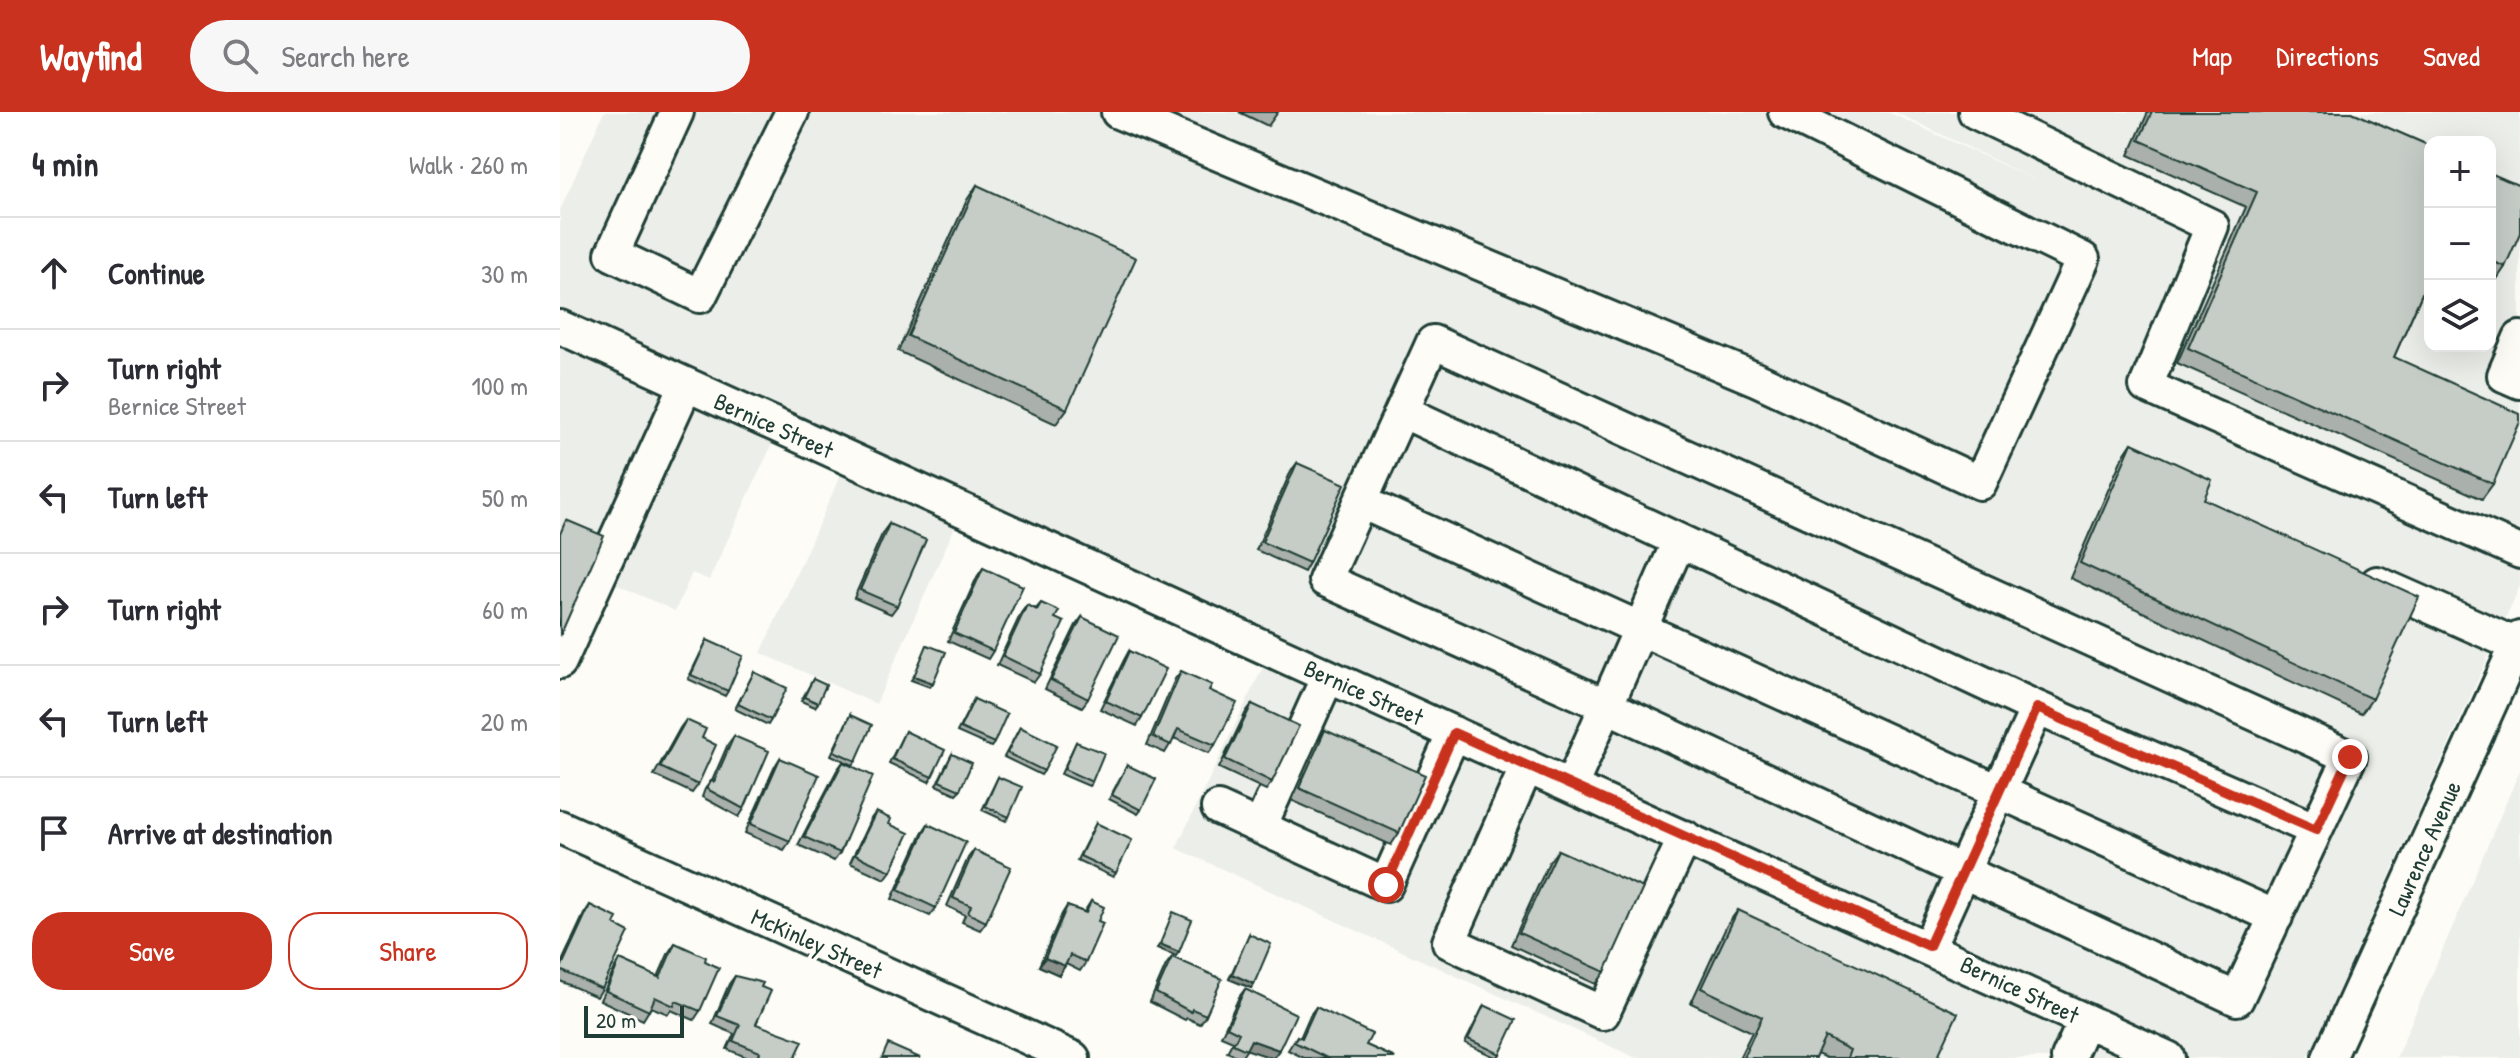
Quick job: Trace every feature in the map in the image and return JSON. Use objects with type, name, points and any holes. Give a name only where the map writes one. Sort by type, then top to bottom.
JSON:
[{"type":"street","points":[[677,112],[612,254],[700,296],[792,112]]},
{"type":"street","points":[[1118,112],[1758,380],[1980,483],[2083,259],[1785,112]]},
{"type":"street","points":[[1975,112],[2212,226],[2146,386],[2520,552]]},
{"type":"street","name":"Bernice Street","points":[[560,327],[1929,946],[2168,1058]]},
{"type":"street","points":[[2520,338],[2504,375],[2520,382]]},
{"type":"street","points":[[1433,342],[2350,757],[2237,999],[1607,706],[1325,580],[1402,411],[1433,342]]},
{"type":"street","points":[[560,662],[686,385]]},
{"type":"street","points":[[1402,411],[2037,708],[2316,830]]},
{"type":"street","points":[[1361,502],[2276,917]]},
{"type":"street","points":[[1571,786],[1679,541]]},
{"type":"street","points":[[2351,571],[2518,642]]},
{"type":"street","name":"Lawrence Avenue","points":[[2329,1058],[2518,642]]},
{"type":"street","points":[[1260,827],[1328,676]]},
{"type":"street","points":[[1929,946],[2037,708]]},
{"type":"street","points":[[1218,808],[1386,885],[1454,733]]},
{"type":"street","points":[[1527,766],[1449,942],[1603,1013],[1685,837]]},
{"type":"street","name":"McKinley Street","points":[[560,827],[1073,1058]]},
{"type":"street","points":[[2068,1058],[2085,1020]]},
{"type":"shaded area","points":[[604,112],[1888,112],[2044,184],[1895,112],[2520,112],[2520,586],[2308,1058],[1636,1058],[1176,848],[1260,673],[1280,639],[968,497],[876,704],[761,653],[854,445],[786,414],[709,580],[692,573],[675,611],[589,572],[560,635],[560,210]]},
{"type":"shaded area","points":[[2520,770],[2520,1058],[2396,1058]]},
{"type":"building","points":[[2152,112],[2352,112],[2424,143],[2424,289],[2394,357],[2520,414],[2520,422],[2493,484],[2188,348],[2257,192],[2139,140]]},
{"type":"building","points":[[2496,176],[2520,186],[2520,233],[2505,267],[2496,263]]},
{"type":"building","points":[[977,185],[1136,258],[1067,409],[908,336]]},
{"type":"building","points":[[2132,443],[2212,480],[2204,499],[2419,597],[2372,699],[2080,563]]},
{"type":"building","points":[[1297,463],[1345,484],[1309,563],[1262,542]]},
{"type":"building","points":[[566,520],[604,536],[560,636],[560,534]]},
{"type":"building","points":[[889,524],[926,540],[897,606],[860,590]]},
{"type":"building","points":[[983,568],[1023,586],[993,651],[954,633]]},
{"type":"building","points":[[1041,603],[1059,611],[1055,618],[1064,622],[1040,674],[1003,656],[1027,605],[1037,610]]},
{"type":"building","points":[[1082,617],[1119,635],[1088,699],[1051,680]]},
{"type":"building","points":[[707,640],[743,656],[728,691],[691,675]]},
{"type":"building","points":[[927,645],[946,652],[933,683],[914,676]]},
{"type":"building","points":[[1129,651],[1166,669],[1142,718],[1106,701]]},
{"type":"building","points":[[1181,671],[1212,685],[1209,690],[1237,703],[1215,745],[1178,729],[1171,745],[1153,737]]},
{"type":"building","points":[[754,672],[787,688],[771,720],[738,704]]},
{"type":"building","points":[[813,679],[826,685],[818,703],[804,697]]},
{"type":"building","points":[[974,699],[1007,714],[994,743],[960,728]]},
{"type":"building","points":[[1252,704],[1299,726],[1272,782],[1225,759]]},
{"type":"building","points":[[850,715],[872,725],[856,761],[834,751]]},
{"type":"building","points":[[686,720],[706,729],[702,738],[716,745],[698,785],[660,767]]},
{"type":"building","points":[[1020,727],[1057,745],[1044,771],[1007,753]]},
{"type":"building","points":[[1325,730],[1425,775],[1399,833],[1299,788]]},
{"type":"building","points":[[905,731],[945,750],[932,777],[892,759]]},
{"type":"building","points":[[734,736],[769,751],[744,809],[707,789],[711,781],[714,782]]},
{"type":"building","points":[[1076,742],[1104,753],[1092,782],[1064,769]]},
{"type":"building","points":[[952,754],[972,763],[960,790],[939,781]]},
{"type":"building","points":[[780,758],[819,775],[790,841],[751,824]]},
{"type":"building","points":[[843,762],[873,776],[840,853],[804,837]]},
{"type":"building","points":[[1127,765],[1156,779],[1141,810],[1112,795]]},
{"type":"building","points":[[998,777],[1022,787],[1009,817],[985,806]]},
{"type":"building","points":[[876,812],[891,819],[889,824],[909,833],[891,871],[855,855]]},
{"type":"building","points":[[1096,823],[1132,840],[1116,873],[1080,856]]},
{"type":"building","points":[[928,824],[966,842],[936,908],[898,890]]},
{"type":"building","points":[[974,850],[1011,867],[986,922],[968,913],[971,906],[953,898]]},
{"type":"building","points":[[1558,850],[1643,888],[1605,972],[1519,933]]},
{"type":"building","points":[[1091,901],[1104,907],[1098,921],[1103,923],[1086,962],[1070,955],[1065,966],[1045,958],[1067,906],[1086,913]]},
{"type":"building","points":[[590,905],[617,918],[614,924],[629,932],[602,989],[560,970]]},
{"type":"building","points":[[1738,910],[1958,1013],[1937,1058],[1847,1058],[1850,1050],[1825,1037],[1815,1058],[1743,1058],[1762,1017],[1701,988]]},
{"type":"building","points":[[1173,912],[1192,920],[1179,952],[1160,944]]},
{"type":"building","points":[[1249,934],[1271,944],[1254,984],[1232,974]]},
{"type":"building","points":[[675,943],[706,957],[705,961],[719,968],[700,1011],[676,1001],[674,1006],[655,997],[649,1011],[606,991],[620,960],[660,978]]},
{"type":"building","points":[[1172,957],[1222,979],[1206,1015],[1192,1009],[1191,1012],[1156,993]]},
{"type":"building","points":[[735,976],[763,983],[761,987],[771,991],[756,1024],[803,1041],[795,1058],[758,1058],[760,1052],[733,1041],[740,1025],[717,1016]]},
{"type":"building","points":[[1245,989],[1296,1014],[1279,1050],[1251,1040],[1246,1050],[1233,1044],[1239,1033],[1227,1027]]},
{"type":"building","points":[[1484,1005],[1516,1020],[1500,1054],[1468,1039]]},
{"type":"building","points":[[1316,1007],[1372,1034],[1366,1045],[1395,1058],[1327,1058],[1294,1042],[1297,1036],[1302,1038]]},
{"type":"building","points":[[888,1044],[920,1058],[882,1058]]},
{"type":"route","points":[[1386,885],[1454,733],[1929,946],[2037,708],[2316,830],[2350,757]]}]
